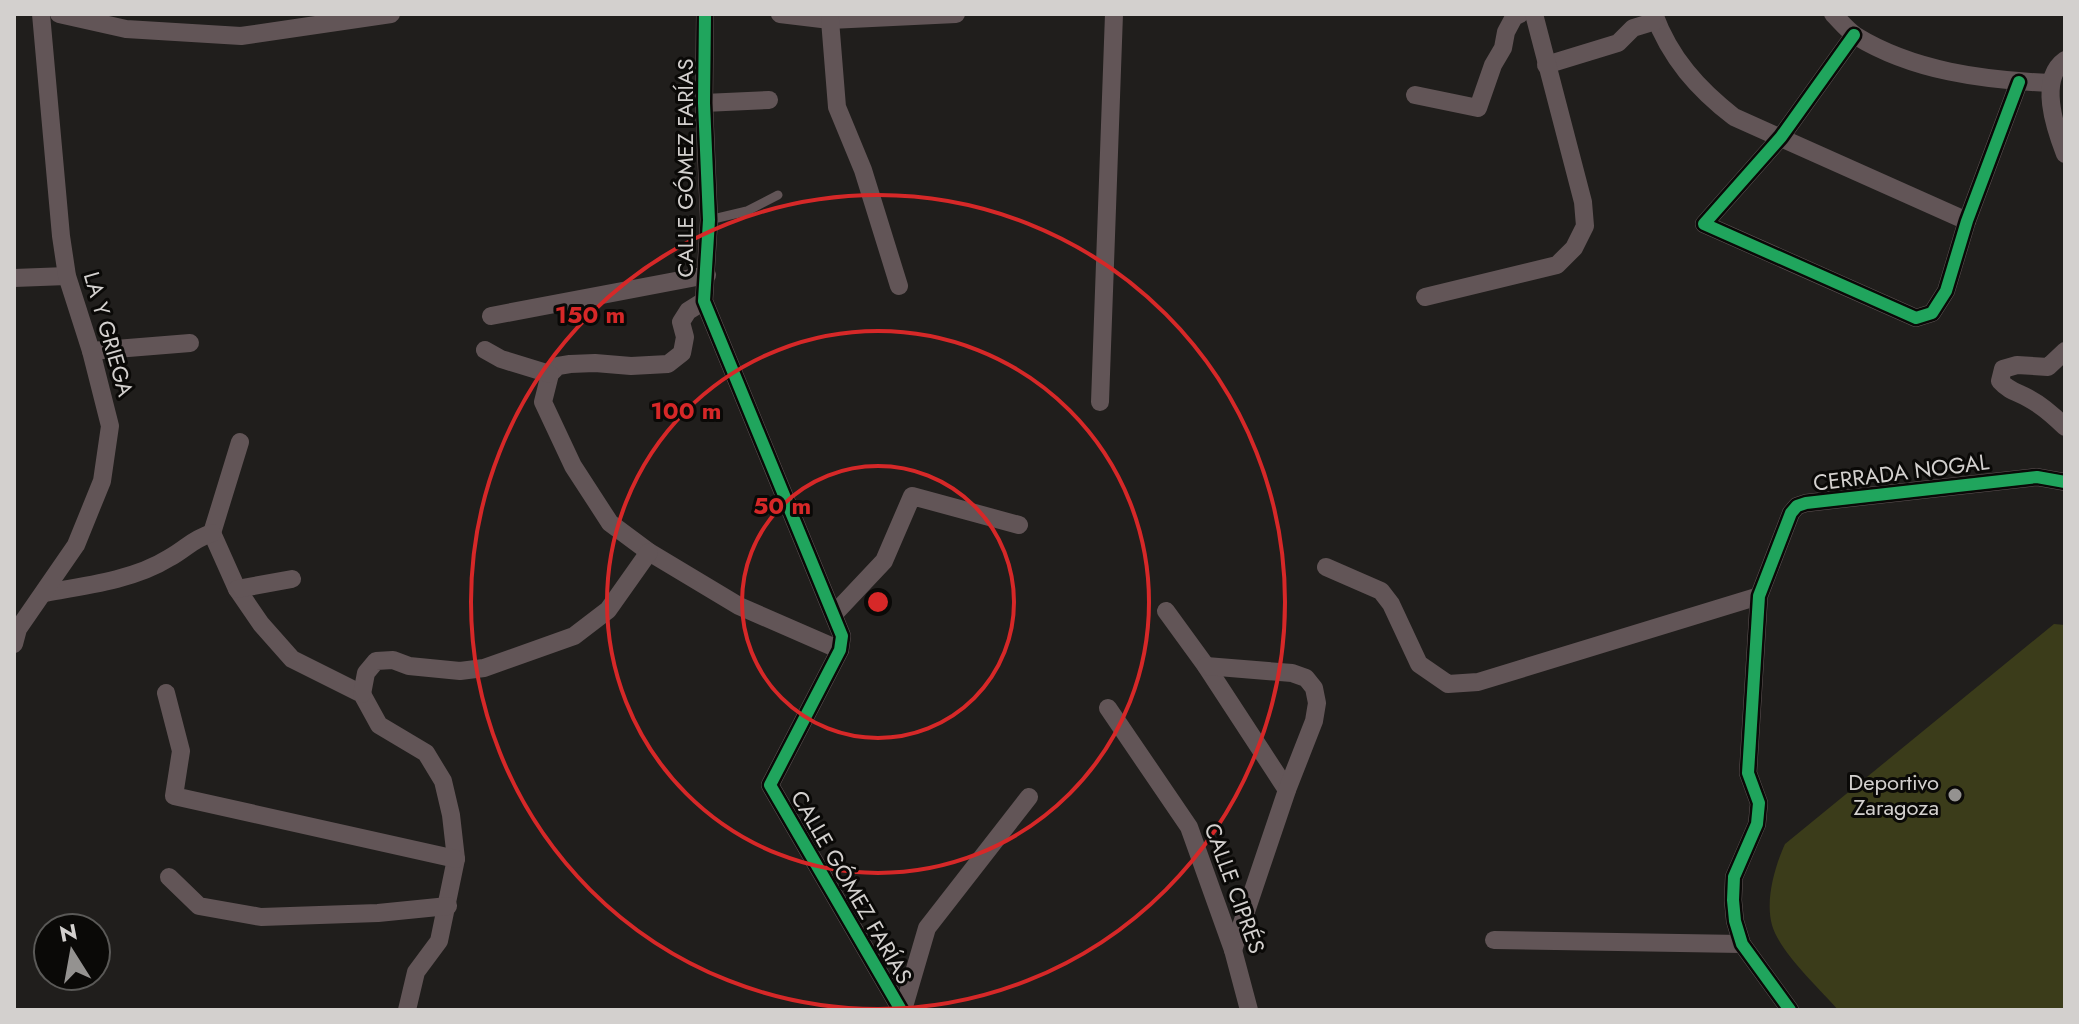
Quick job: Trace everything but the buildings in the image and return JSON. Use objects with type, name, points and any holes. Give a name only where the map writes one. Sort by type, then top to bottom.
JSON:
[{"type":"street","name":"LA Y GRIEGA","points":[[14,644],[18,629],[76,545],[102,481],[110,426],[91,351],[67,276],[41,14]]},
{"type":"street","points":[[59,14],[126,29],[241,36],[391,14]]},
{"type":"street","name":"CALLE GÓMEZ FARÍAS","points":[[705,14],[704,103],[709,220],[704,301],[842,636],[840,650],[770,785],[902,1010]]},
{"type":"street","points":[[780,14],[830,20],[956,14]]},
{"type":"street","points":[[1100,402],[1114,14]]},
{"type":"street","points":[[1415,95],[1478,108],[1493,65],[1503,48],[1506,32],[1514,17],[1520,14]]},
{"type":"street","points":[[1425,297],[1557,265],[1574,248],[1585,226],[1583,202],[1534,14]]},
{"type":"street","points":[[1833,14],[1854,35],[1897,55],[1956,74],[2050,83]]},
{"type":"street","points":[[1546,65],[1618,43],[1633,28],[1655,18],[1675,58],[1702,92],[1734,117],[1967,221]]},
{"type":"street","points":[[830,20],[837,107],[863,170],[899,286]]},
{"type":"street","points":[[1854,35],[1781,137],[1704,224],[1916,318],[1932,313],[1946,291],[1967,221],[2019,82]]},
{"type":"street","points":[[2065,60],[2058,65],[2050,83],[2054,114],[2065,154]]},
{"type":"street","points":[[704,103],[769,100]]},
{"type":"street","points":[[491,316],[707,275]]},
{"type":"street","points":[[14,278],[67,276]]},
{"type":"street","points":[[704,301],[688,311],[681,322],[685,337],[682,353],[668,364],[558,366],[550,374],[543,402],[573,466],[610,523],[649,552],[739,606],[840,650]]},
{"type":"street","points":[[91,351],[190,343]]},
{"type":"street","points":[[485,350],[501,359],[550,374]]},
{"type":"street","points":[[2065,351],[2048,367],[2017,365],[2003,369],[2000,381],[2010,391],[2027,397],[2049,411],[2065,427]]},
{"type":"street","points":[[240,442],[212,533],[237,589],[261,624],[292,659],[362,694],[379,725],[426,753],[443,781],[456,859],[439,941],[416,972],[407,1010]]},
{"type":"street","name":"CERRADA NOGAL","points":[[1790,1010],[1742,944],[1733,900],[1734,877],[1757,824],[1759,803],[1748,773],[1759,596],[1791,513],[1797,506],[1806,503],[2037,477],[2065,482]]},
{"type":"street","points":[[835,613],[884,561],[912,496],[1019,525]]},
{"type":"street","points":[[44,593],[109,582],[168,559],[193,539],[212,533]]},
{"type":"street","points":[[362,694],[366,673],[376,661],[393,660],[409,666],[460,671],[484,668],[574,636],[608,610],[649,552]]},
{"type":"street","points":[[1326,567],[1381,591],[1391,604],[1419,664],[1448,684],[1478,682],[1759,596]]},
{"type":"street","points":[[237,589],[292,579]]},
{"type":"street","points":[[1166,611],[1287,790]]},
{"type":"street","points":[[1206,666],[1292,673],[1306,678],[1314,688],[1317,703],[1314,721],[1287,790],[1233,950]]},
{"type":"street","points":[[166,693],[181,751],[174,796],[456,859]]},
{"type":"street","name":"CALLE CIPRÉS","points":[[1108,708],[1189,827],[1233,950],[1249,1010]]},
{"type":"street","points":[[902,1010],[927,928],[1029,797]]},
{"type":"street","points":[[169,877],[199,906],[261,917],[378,913],[448,906]]},
{"type":"street","points":[[1494,940],[1742,944]]},
{"type":"lane","points":[[709,220],[747,211],[778,195]]},
{"type":"shaded area","name":"Deportivo Zaragoza","points":[[2054,624],[2065,625],[2065,1010],[1838,1010],[1791,958],[1772,925],[1772,883],[1785,844]]},
{"type":"cycle path","points":[[705,14],[704,103],[709,220],[704,301],[842,636],[840,650],[770,785],[901,1010]]},
{"type":"cycle path","points":[[1854,35],[1781,137],[1704,224],[1916,318],[1932,313],[1946,291],[1967,221],[2019,82]]},
{"type":"cycle path","points":[[1790,1010],[1742,944],[1733,900],[1734,877],[1757,824],[1759,803],[1748,773],[1759,596],[1791,513],[1797,506],[1806,503],[2037,477],[2065,482]]},
{"type":"place","name":"Deportivo Zaragoza","points":[[1955,795]]}]
